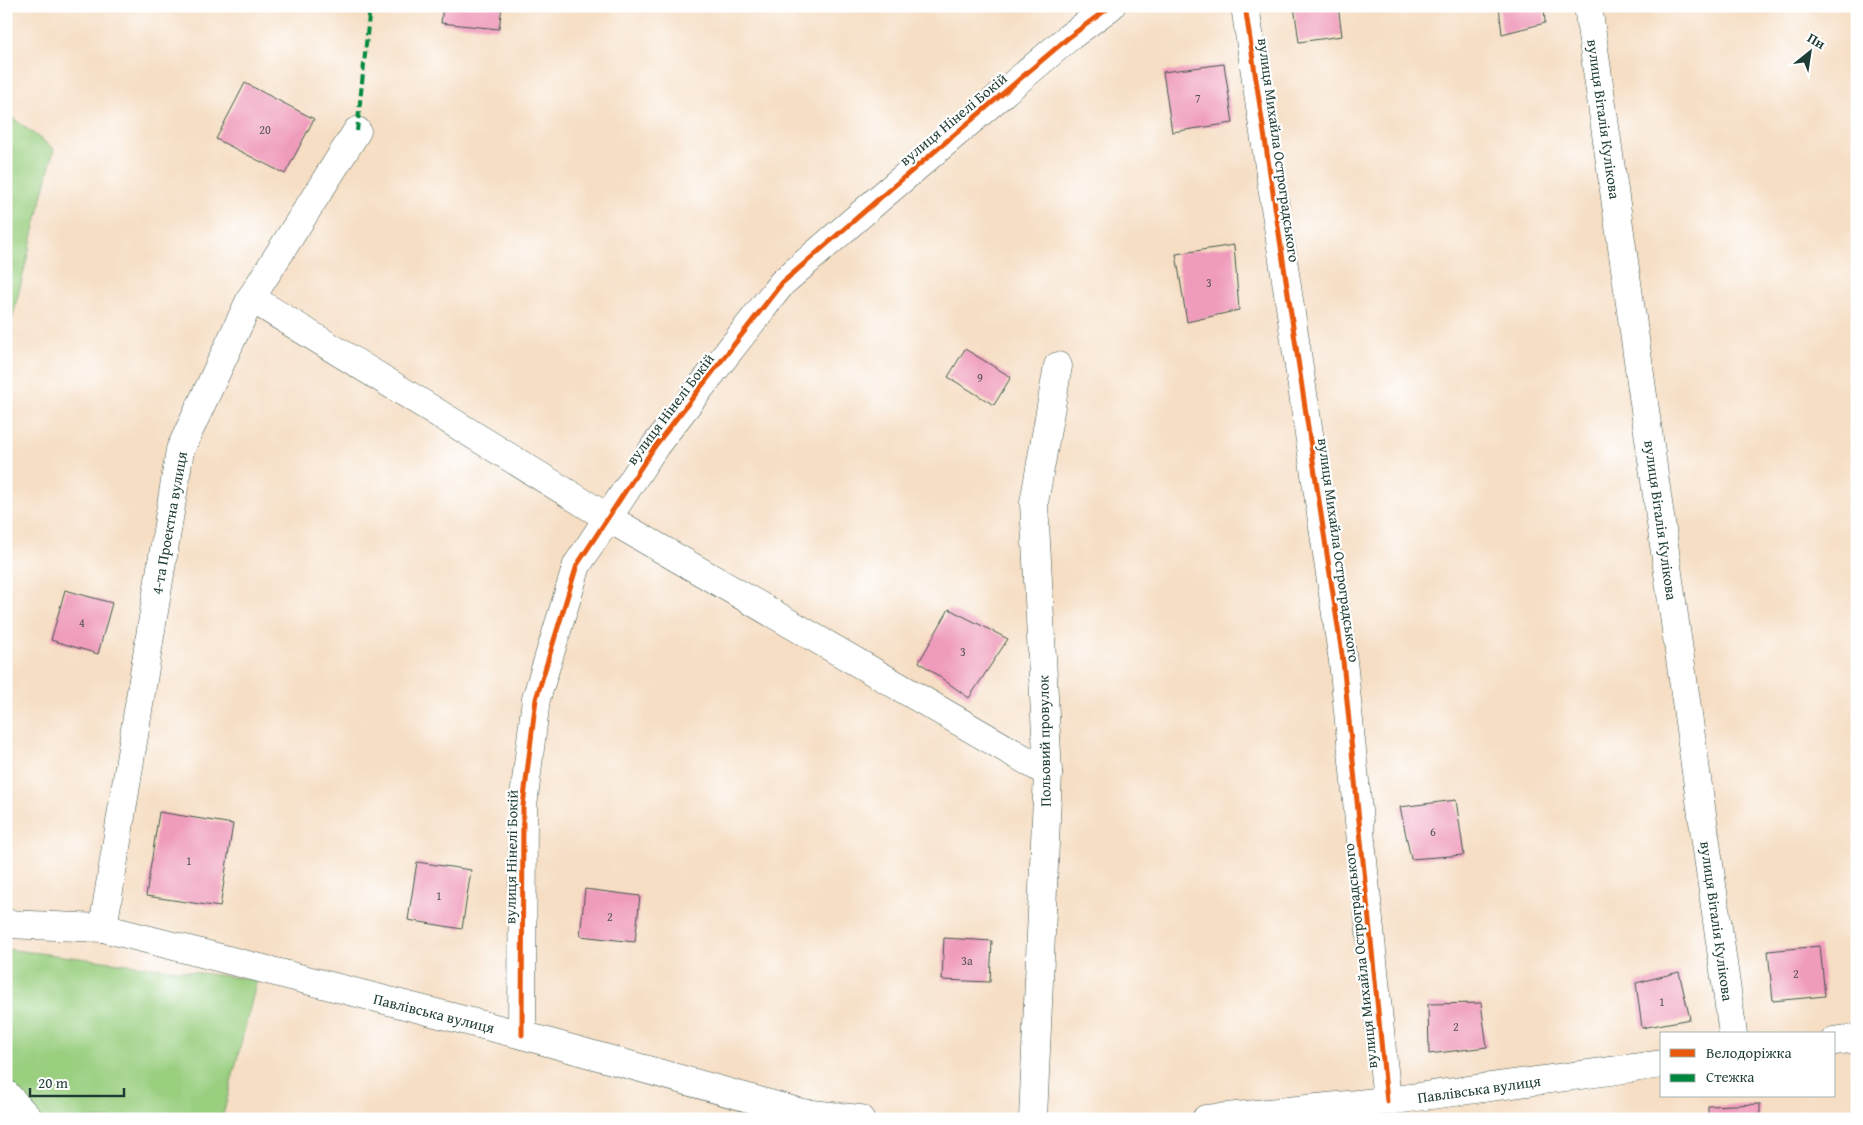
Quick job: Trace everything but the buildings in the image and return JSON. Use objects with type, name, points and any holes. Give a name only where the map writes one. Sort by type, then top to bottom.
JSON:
[{"type":"street","name":"вулиця Нінелі Бокій","points":[[522,1035],[523,806],[536,699],[577,565],[654,446],[782,283],[1068,38],[1111,6]]},
{"type":"street","name":"вулиця Михайла Остроградського","points":[[1245,6],[1343,661],[1387,1101]]},
{"type":"street","name":"вулиця Віталія Кулікова","points":[[1588,6],[1733,1032]]},
{"type":"street","name":"4-та Проектна вулиця","points":[[103,928],[180,450],[251,298],[357,131]]},
{"type":"street","points":[[251,298],[608,518],[1048,773]]},
{"type":"street","name":"Польовий провулок","points":[[1033,1119],[1048,773],[1034,503],[1058,366]]},
{"type":"street","name":"Павлівська вулиця","points":[[6,924],[103,928],[522,1035],[802,1113],[860,1119]]},
{"type":"street","points":[[1836,1041],[1857,1038]]},
{"type":"street","name":"Павлівська вулиця","points":[[1206,1119],[1387,1101],[1660,1064]]},
{"type":"street","points":[[6,1094],[29,1119]]},
{"type":"green space","points":[[6,113],[54,149],[6,344]]},
{"type":"green space","points":[[6,949],[257,980],[222,1119],[6,1119]]},
{"type":"marked path","points":[[357,131],[370,6]]},
{"type":"cycle path","points":[[522,1035],[523,806],[536,699],[577,565],[655,446],[782,283],[1068,38],[1111,6]]},
{"type":"cycle path","points":[[1245,6],[1343,661],[1387,1101]]}]
